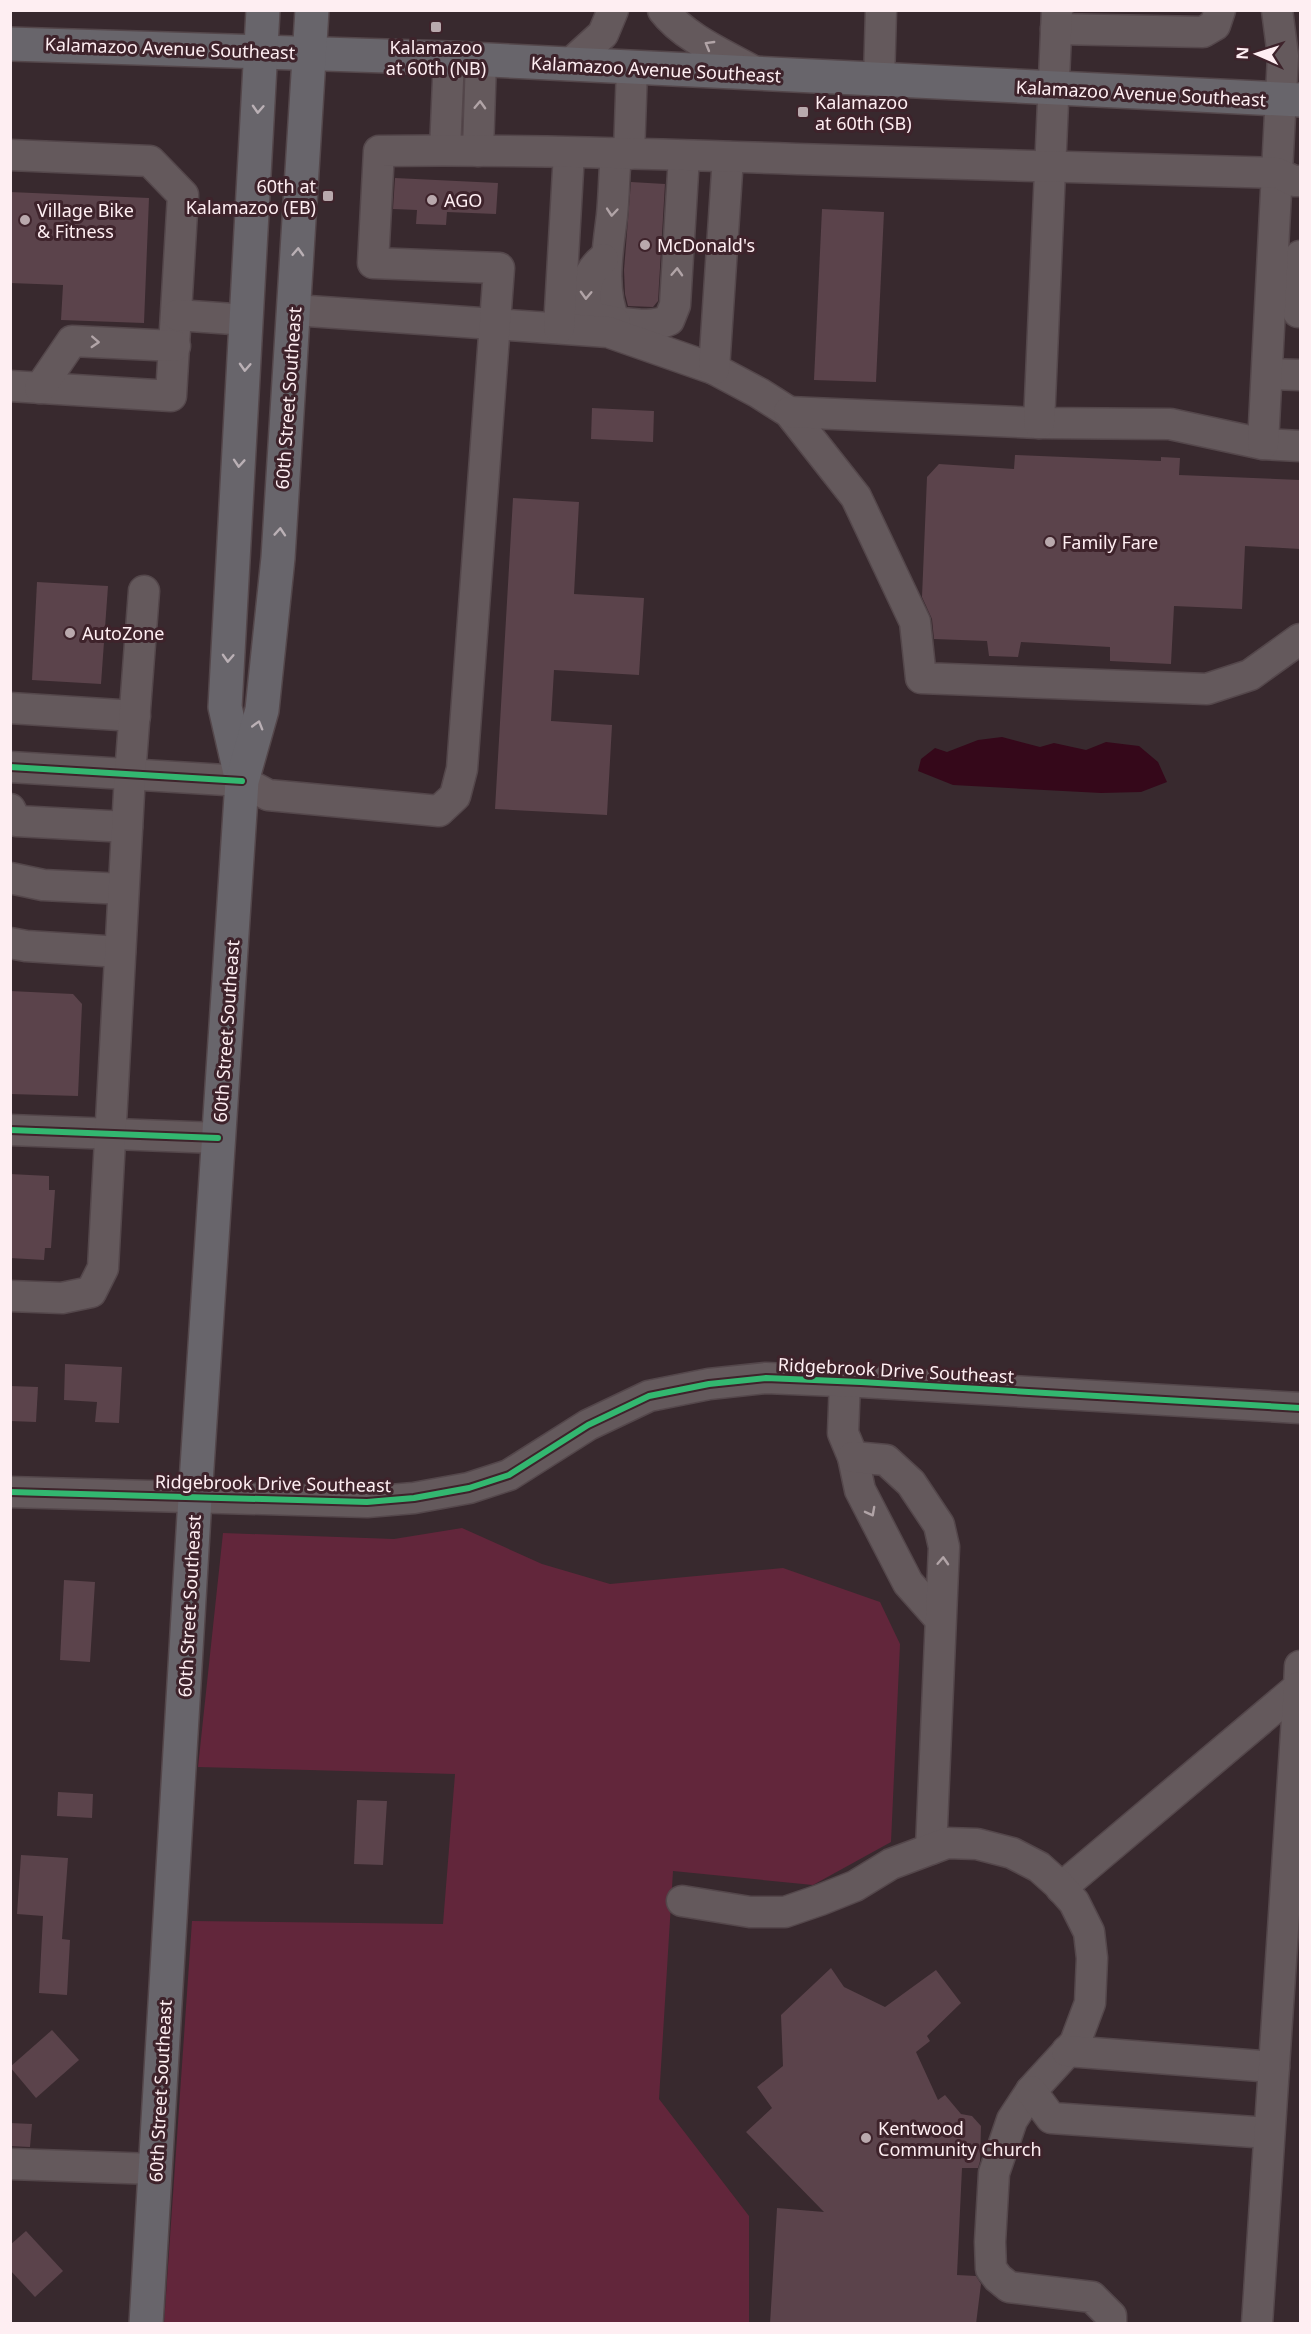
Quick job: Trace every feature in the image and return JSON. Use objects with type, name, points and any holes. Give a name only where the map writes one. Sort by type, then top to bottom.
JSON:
[{"type":"main road","name":"60th Street Southeast","points":[[242,782],[225,707],[248,320],[263,10]]},
{"type":"main road","name":"60th Street Southeast","points":[[146,2324],[195,1498],[242,782],[262,710],[278,558],[312,10]]},
{"type":"main road","name":"Kalamazoo Avenue Southeast","points":[[10,44],[481,59],[1291,100]]},
{"type":"main road","points":[[243,405],[247,419],[255,433],[285,449]]},
{"type":"street","points":[[570,64],[603,34],[613,10]]},
{"type":"street","points":[[663,10],[671,21],[689,34],[759,74]]},
{"type":"street","points":[[879,80],[881,10]]},
{"type":"street","points":[[1039,423],[1056,20],[1203,32],[1215,25],[1220,10]]},
{"type":"street","points":[[1277,10],[1282,56],[1291,100],[1290,311]]},
{"type":"street","points":[[445,150],[449,58]]},
{"type":"street","points":[[478,151],[481,59]]},
{"type":"street","points":[[632,68],[607,255],[607,294],[609,309],[615,322],[660,324],[669,320],[675,305],[684,156]]},
{"type":"street","points":[[10,767],[242,782],[268,795],[440,811],[455,796],[462,770],[499,268],[372,263],[379,151],[445,150],[728,157],[1289,177]]},
{"type":"street","points":[[559,328],[569,153]]},
{"type":"street","points":[[10,155],[150,161],[183,195],[171,396],[10,386]]},
{"type":"street","points":[[707,366],[728,157]]},
{"type":"street","points":[[1263,444],[1268,374],[1290,311],[1300,256]]},
{"type":"street","points":[[294,310],[608,332],[707,366],[759,393],[789,412],[856,497],[915,622],[921,678],[1207,689],[1250,675],[1300,639]]},
{"type":"street","points":[[177,315],[248,320]]},
{"type":"street","points":[[669,320],[685,334],[707,366]]},
{"type":"street","points":[[40,388],[72,341],[175,346]]},
{"type":"street","points":[[1268,374],[1300,375]]},
{"type":"street","points":[[789,412],[1039,423],[1170,424],[1263,444],[1300,446]]},
{"type":"street","points":[[10,1296],[62,1298],[91,1292],[103,1268],[123,889],[144,591]]},
{"type":"street","points":[[10,708],[135,716]]},
{"type":"street","points":[[10,809],[16,821],[127,827]]},
{"type":"street","points":[[10,878],[43,885],[123,889]]},
{"type":"street","points":[[10,943],[120,952]]},
{"type":"street","points":[[10,1130],[218,1138]]},
{"type":"street","name":"Ridgebrook Drive Southeast","points":[[10,1492],[367,1502],[414,1498],[469,1488],[509,1475],[588,1425],[649,1395],[709,1384],[766,1378],[1300,1408]]},
{"type":"street","points":[[845,1381],[843,1433],[853,1457],[860,1490],[909,1583],[940,1619]]},
{"type":"street","points":[[853,1457],[886,1460],[911,1483],[939,1525],[944,1547],[931,1849]]},
{"type":"street","points":[[1061,1888],[1300,1677]]},
{"type":"street","points":[[1257,2324],[1300,1677]]},
{"type":"street","points":[[682,1901],[750,1912],[785,1912],[855,1886],[891,1864],[947,1843],[977,1844],[1012,1853],[1038,1867],[1061,1888],[1074,1902],[1089,1932],[1092,1958],[1090,2003],[1075,2043],[1031,2091],[1012,2120],[994,2173],[990,2242],[991,2269],[1010,2287],[1092,2297],[1111,2316],[1111,2324]]},
{"type":"street","points":[[1067,2051],[1274,2067]]},
{"type":"street","points":[[1031,2091],[1051,2118],[1269,2133]]},
{"type":"street","points":[[10,2164],[155,2169]]},
{"type":"shaded area","points":[[1002,737],[1040,747],[1054,743],[1086,750],[1106,742],[1139,746],[1158,762],[1167,782],[1141,792],[1101,793],[953,785],[918,771],[921,759],[935,748],[947,752],[978,740]]},
{"type":"shaded area","points":[[462,1528],[542,1564],[610,1584],[783,1568],[880,1602],[900,1644],[891,1842],[813,1885],[673,1871],[659,2099],[749,2216],[749,2323],[164,2324],[192,1921],[443,1924],[455,1774],[198,1767],[223,1533],[394,1539]]},
{"type":"building","points":[[395,178],[498,183],[496,214],[447,212],[446,225],[416,224],[417,210],[393,209]]},
{"type":"building","points":[[631,182],[665,184],[658,301],[653,307],[628,306],[625,294],[624,270]]},
{"type":"building","points":[[10,192],[149,198],[144,323],[61,320],[63,285],[10,283]]},
{"type":"building","points":[[822,209],[884,212],[876,382],[814,380]]},
{"type":"building","points":[[592,408],[654,411],[653,442],[591,439]]},
{"type":"building","name":"Family Fare","points":[[1015,455],[1161,461],[1161,457],[1180,458],[1179,475],[1300,480],[1300,549],[1245,546],[1242,609],[1174,606],[1171,664],[1110,661],[1110,647],[1021,642],[1018,657],[989,656],[987,641],[934,639],[932,619],[922,597],[927,477],[939,464],[1014,469]]},
{"type":"building","points":[[513,498],[579,502],[574,594],[644,598],[639,675],[554,670],[551,721],[612,725],[607,815],[495,809]]},
{"type":"building","name":"AutoZone","points":[[37,582],[108,586],[101,684],[32,680]]},
{"type":"building","points":[[10,991],[73,994],[82,1004],[78,1096],[10,1094]]},
{"type":"building","points":[[10,1174],[49,1176],[49,1190],[55,1190],[51,1248],[45,1248],[44,1260],[10,1258]]},
{"type":"building","points":[[65,1364],[122,1367],[119,1423],[95,1422],[97,1402],[64,1400]]},
{"type":"building","points":[[10,1386],[38,1387],[36,1422],[10,1421]]},
{"type":"building","points":[[64,1580],[95,1582],[90,1662],[60,1660]]},
{"type":"building","points":[[58,1792],[93,1794],[92,1818],[57,1816]]},
{"type":"building","points":[[357,1800],[387,1801],[383,1865],[354,1864]]},
{"type":"building","points":[[21,1855],[68,1858],[62,1939],[70,1940],[67,1995],[39,1993],[43,1916],[17,1914]]},
{"type":"building","name":"Kentwood Community Church","points":[[831,1968],[844,1987],[885,2007],[936,1970],[961,2003],[927,2036],[930,2041],[916,2052],[938,2100],[945,2095],[961,2114],[972,2116],[981,2126],[978,2168],[962,2168],[957,2275],[976,2276],[981,2284],[976,2324],[770,2324],[777,2208],[824,2212],[746,2132],[772,2108],[757,2087],[783,2066],[781,2015]]},
{"type":"building","points":[[52,2030],[79,2060],[36,2098],[10,2067]]},
{"type":"building","points":[[10,2123],[32,2124],[30,2147],[10,2146]]},
{"type":"building","points":[[26,2231],[63,2271],[35,2297],[10,2270],[10,2245]]},
{"type":"cycle path","points":[[10,767],[242,781]]},
{"type":"cycle path","points":[[10,1130],[218,1138]]},
{"type":"cycle path","points":[[10,1492],[367,1502],[414,1498],[469,1488],[509,1475],[588,1425],[649,1396],[709,1384],[766,1378],[1300,1408]]},
{"type":"place","name":"Kalamazoo at 60th (NB)","points":[[436,27]]},
{"type":"place","name":"Kalamazoo at 60th (SB)","points":[[803,112]]},
{"type":"place","name":"60th at Kalamazoo (EB)","points":[[328,196]]},
{"type":"place","name":"AGO","points":[[432,200]]},
{"type":"place","name":"Village Bike & Fitness","points":[[25,220]]},
{"type":"place","name":"McDonald's","points":[[645,245]]},
{"type":"place","name":"Family Fare","points":[[1050,542]]},
{"type":"place","name":"AutoZone","points":[[70,633]]},
{"type":"place","name":"Kentwood Community Church","points":[[866,2138]]}]
